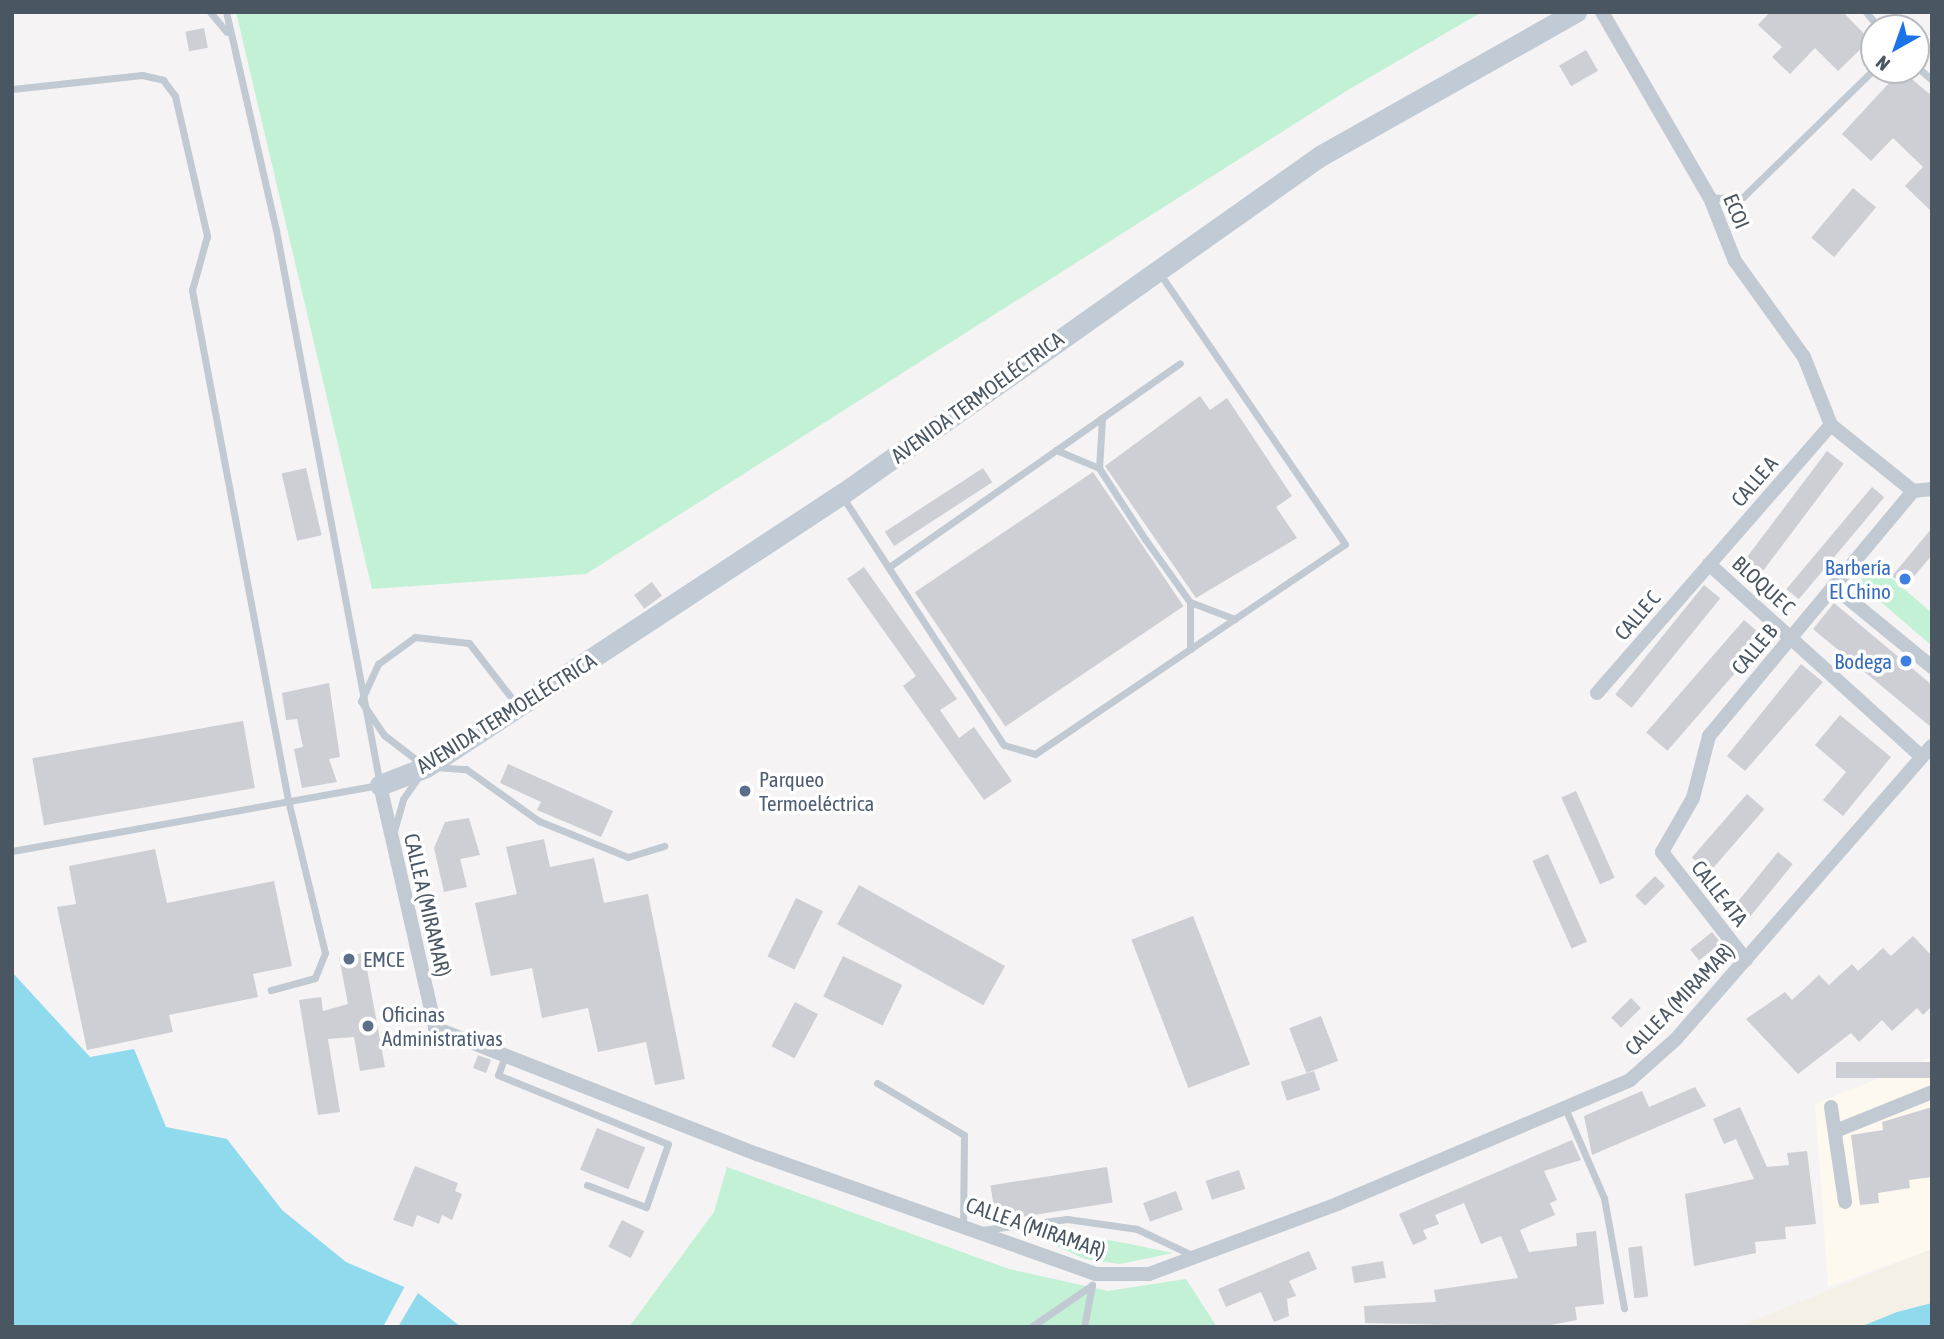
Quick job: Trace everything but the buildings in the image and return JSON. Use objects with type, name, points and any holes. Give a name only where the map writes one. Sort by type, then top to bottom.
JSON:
[{"type":"main road","name":"AVENIDA TERMOELÉCTRICA","points":[[380,785],[426,767],[842,495],[1156,267],[1320,156],[1576,12]]},
{"type":"street","name":"ECOI","points":[[1602,12],[1710,198],[1735,261],[1804,357],[1831,425]]},
{"type":"street","points":[[1831,425],[1913,491],[1932,489]]},
{"type":"street","name":"CALLE A","points":[[1709,564],[1831,425]]},
{"type":"street","name":"CALLE B","points":[[1661,852],[1693,798],[1709,736],[1913,491]]},
{"type":"street","name":"BLOQUE C","points":[[1709,564],[1790,638],[1927,751]]},
{"type":"street","name":"CALLE C","points":[[1597,693],[1709,564]]},
{"type":"street","points":[[1833,586],[1932,667]]},
{"type":"street","name":"CALLE A (MIRAMAR)","points":[[380,785],[435,1028],[757,1154],[963,1224],[1093,1280],[1149,1274],[1192,1255],[1337,1203],[1630,1080],[1676,1039],[1927,751]]},
{"type":"street","name":"CALLE 4TA","points":[[1661,852],[1746,960]]},
{"type":"street","points":[[1838,1130],[1932,1092]]},
{"type":"street","points":[[1831,1107],[1838,1130],[1845,1202]]},
{"type":"lane","points":[[210,12],[228,32]]},
{"type":"lane","points":[[12,851],[380,785],[361,701],[276,230],[228,32],[226,12]]},
{"type":"lane","points":[[12,89],[142,75],[163,80],[175,96],[207,236],[192,290],[288,800],[325,953],[315,978],[271,990]]},
{"type":"lane","points":[[1710,198],[1743,197],[1860,83]]},
{"type":"lane","points":[[842,495],[1004,745],[1035,754],[1345,544],[1156,267]]},
{"type":"lane","points":[[889,567],[1180,363]]},
{"type":"lane","points":[[1099,468],[1102,418]]},
{"type":"lane","points":[[1056,450],[1099,468],[1189,602],[1190,649]]},
{"type":"lane","points":[[1189,602],[1235,619]]},
{"type":"lane","points":[[361,701],[377,664],[415,637],[469,643],[519,706]]},
{"type":"lane","points":[[361,701],[384,735],[426,767],[466,769],[539,821],[628,858],[664,846]]},
{"type":"lane","points":[[391,843],[403,799],[426,767]]},
{"type":"lane","points":[[505,1056],[498,1074],[668,1144],[646,1207],[587,1185]]},
{"type":"lane","points":[[877,1083],[964,1135],[963,1224]]},
{"type":"lane","points":[[1564,1107],[1604,1198],[1624,1307]]},
{"type":"lane","points":[[978,1231],[1067,1219],[1137,1229],[1192,1255]]},
{"type":"lane","points":[[1031,1327],[1093,1280]]},
{"type":"lane","points":[[1084,1327],[1093,1280]]},
{"type":"shaded area","points":[[1932,1057],[1932,1249],[1828,1287],[1815,1104]]},
{"type":"green space","points":[[236,12],[1482,12],[1348,90],[586,574],[372,589]]},
{"type":"green space","points":[[1875,564],[1932,613],[1932,646],[1859,583]]},
{"type":"green space","points":[[727,1167],[1009,1269],[1108,1291],[1186,1279],[1217,1327],[629,1327],[714,1212]]},
{"type":"green space","points":[[1070,1233],[1173,1253],[1120,1264],[1085,1259],[1030,1234]]},
{"type":"sand","points":[[1932,1249],[1932,1303],[1860,1327],[1738,1327]]},
{"type":"water","points":[[12,972],[90,1057],[134,1049],[166,1127],[227,1139],[282,1210],[346,1262],[418,1293],[461,1327],[12,1327]]},
{"type":"water","points":[[1932,1303],[1932,1327],[1860,1327],[1897,1312]]},
{"type":"pier","points":[[405,1286],[418,1293],[398,1327],[383,1327]]},
{"type":"place","name":"Barbería El Chino","points":[[1905,579]]},
{"type":"place","name":"Bodega","points":[[1906,661]]},
{"type":"place","name":"Parqueo Termoeléctrica","points":[[745,791]]},
{"type":"place","name":"EMCE","points":[[349,959]]},
{"type":"place","name":"Oficinas Administrativas","points":[[368,1026]]}]
